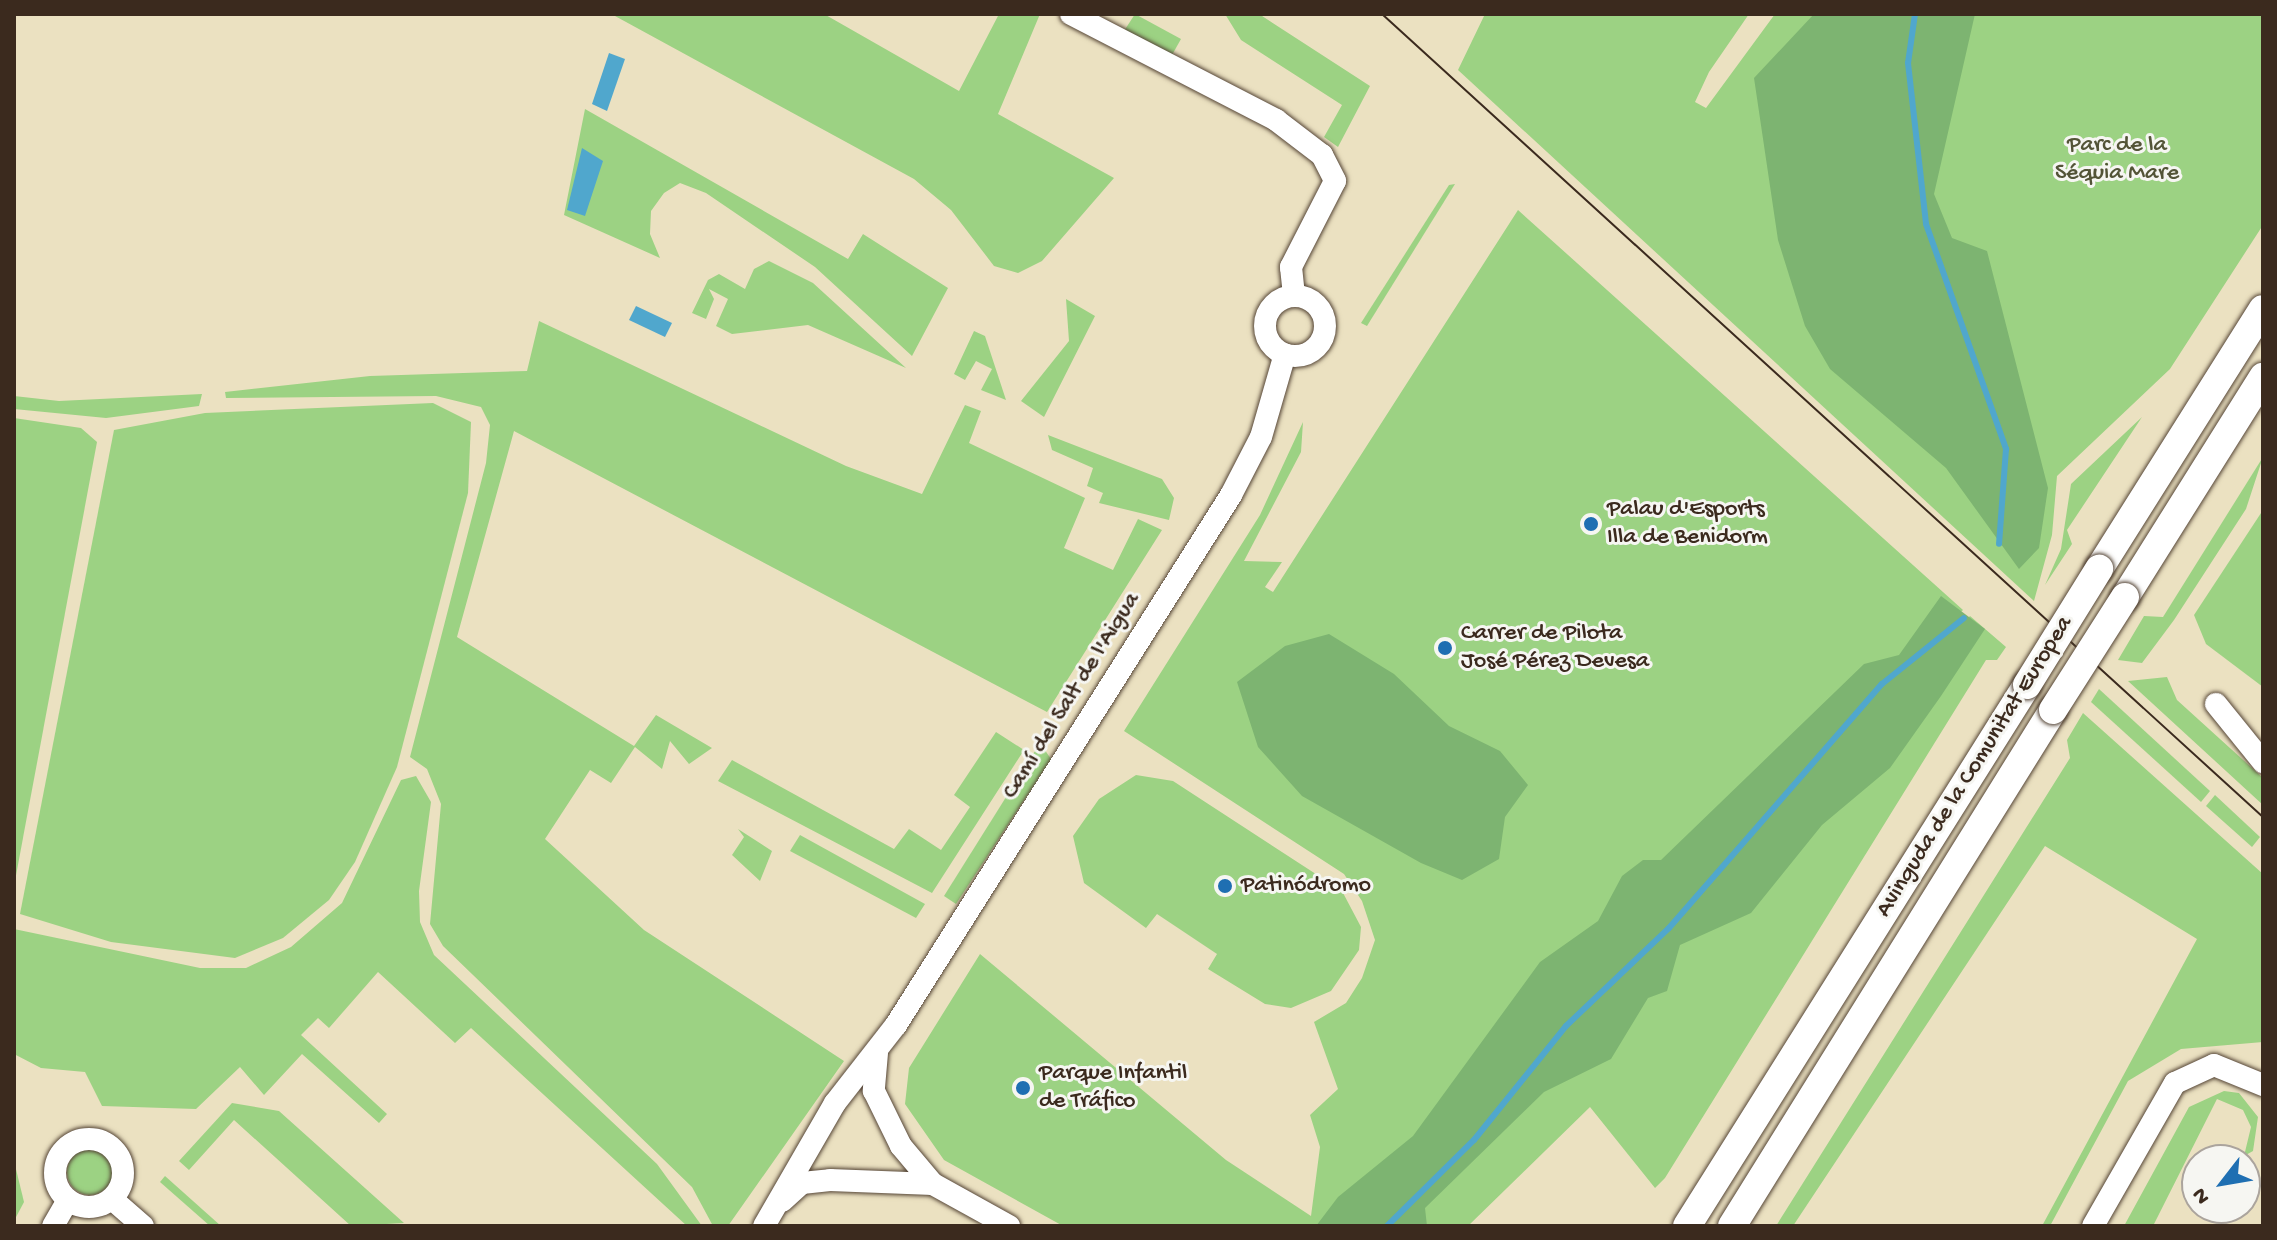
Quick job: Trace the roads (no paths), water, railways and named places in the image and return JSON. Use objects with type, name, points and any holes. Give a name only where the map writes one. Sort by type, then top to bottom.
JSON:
[{"type":"main road","name":"Avinguda de la Comunitat Europea","points":[[1687,1226],[2263,309]]},
{"type":"main road","name":"Avinguda de la Comunitat Europea","points":[[1732,1226],[2263,377]]},
{"type":"street","points":[[1071,14],[1276,120],[1322,155],[1335,181],[1291,267],[1294,295]]},
{"type":"street","points":[[1294,295],[1320,309],[1325,328],[1308,353],[1285,354],[1268,338],[1266,319],[1276,302],[1294,295]]},
{"type":"street","name":"Camí del Salt de l'Aigua","points":[[769,1217],[835,1103],[877,1053],[1231,495],[1261,437],[1285,354]]},
{"type":"street","points":[[2216,704],[2263,762]]},
{"type":"street","points":[[877,1053],[874,1091],[882,1113],[933,1184],[1009,1226]]},
{"type":"street","points":[[2093,1226],[2175,1083],[2214,1065],[2263,1085]]},
{"type":"street","points":[[81,1139],[104,1142],[120,1157],[123,1179],[112,1199],[95,1207],[68,1200],[56,1183],[57,1161],[81,1139]]},
{"type":"street","points":[[769,1217],[802,1183],[933,1184]]},
{"type":"street","points":[[112,1199],[143,1226]]},
{"type":"street","points":[[53,1226],[68,1200]]},
{"type":"water","points":[[609,53],[625,59],[607,111],[592,104]]},
{"type":"water","points":[[582,148],[603,161],[585,216],[567,210]]},
{"type":"water","points":[[636,306],[672,323],[665,337],[629,320]]},
{"type":"waterway","points":[[1915,14],[1908,63],[1926,224],[2006,449],[1999,544]]},
{"type":"waterway","points":[[1387,1226],[1474,1140],[1566,1026],[1669,928],[1882,684],[1964,618]]},
{"type":"tram line","points":[[1382,14],[2263,817]]},
{"type":"place","name":"Palau d'Esports Illa de Benidorm","points":[[1591,524]]},
{"type":"place","name":"Carrer de Pilota José Pérez Devesa","points":[[1445,648]]},
{"type":"place","name":"Patinódromo","points":[[1225,886]]},
{"type":"place","name":"Parque Infantil de Tráfico","points":[[1023,1088]]},
{"type":"park label","name":"Parc de la Séquia Mare","points":[[2117,160]]}]
